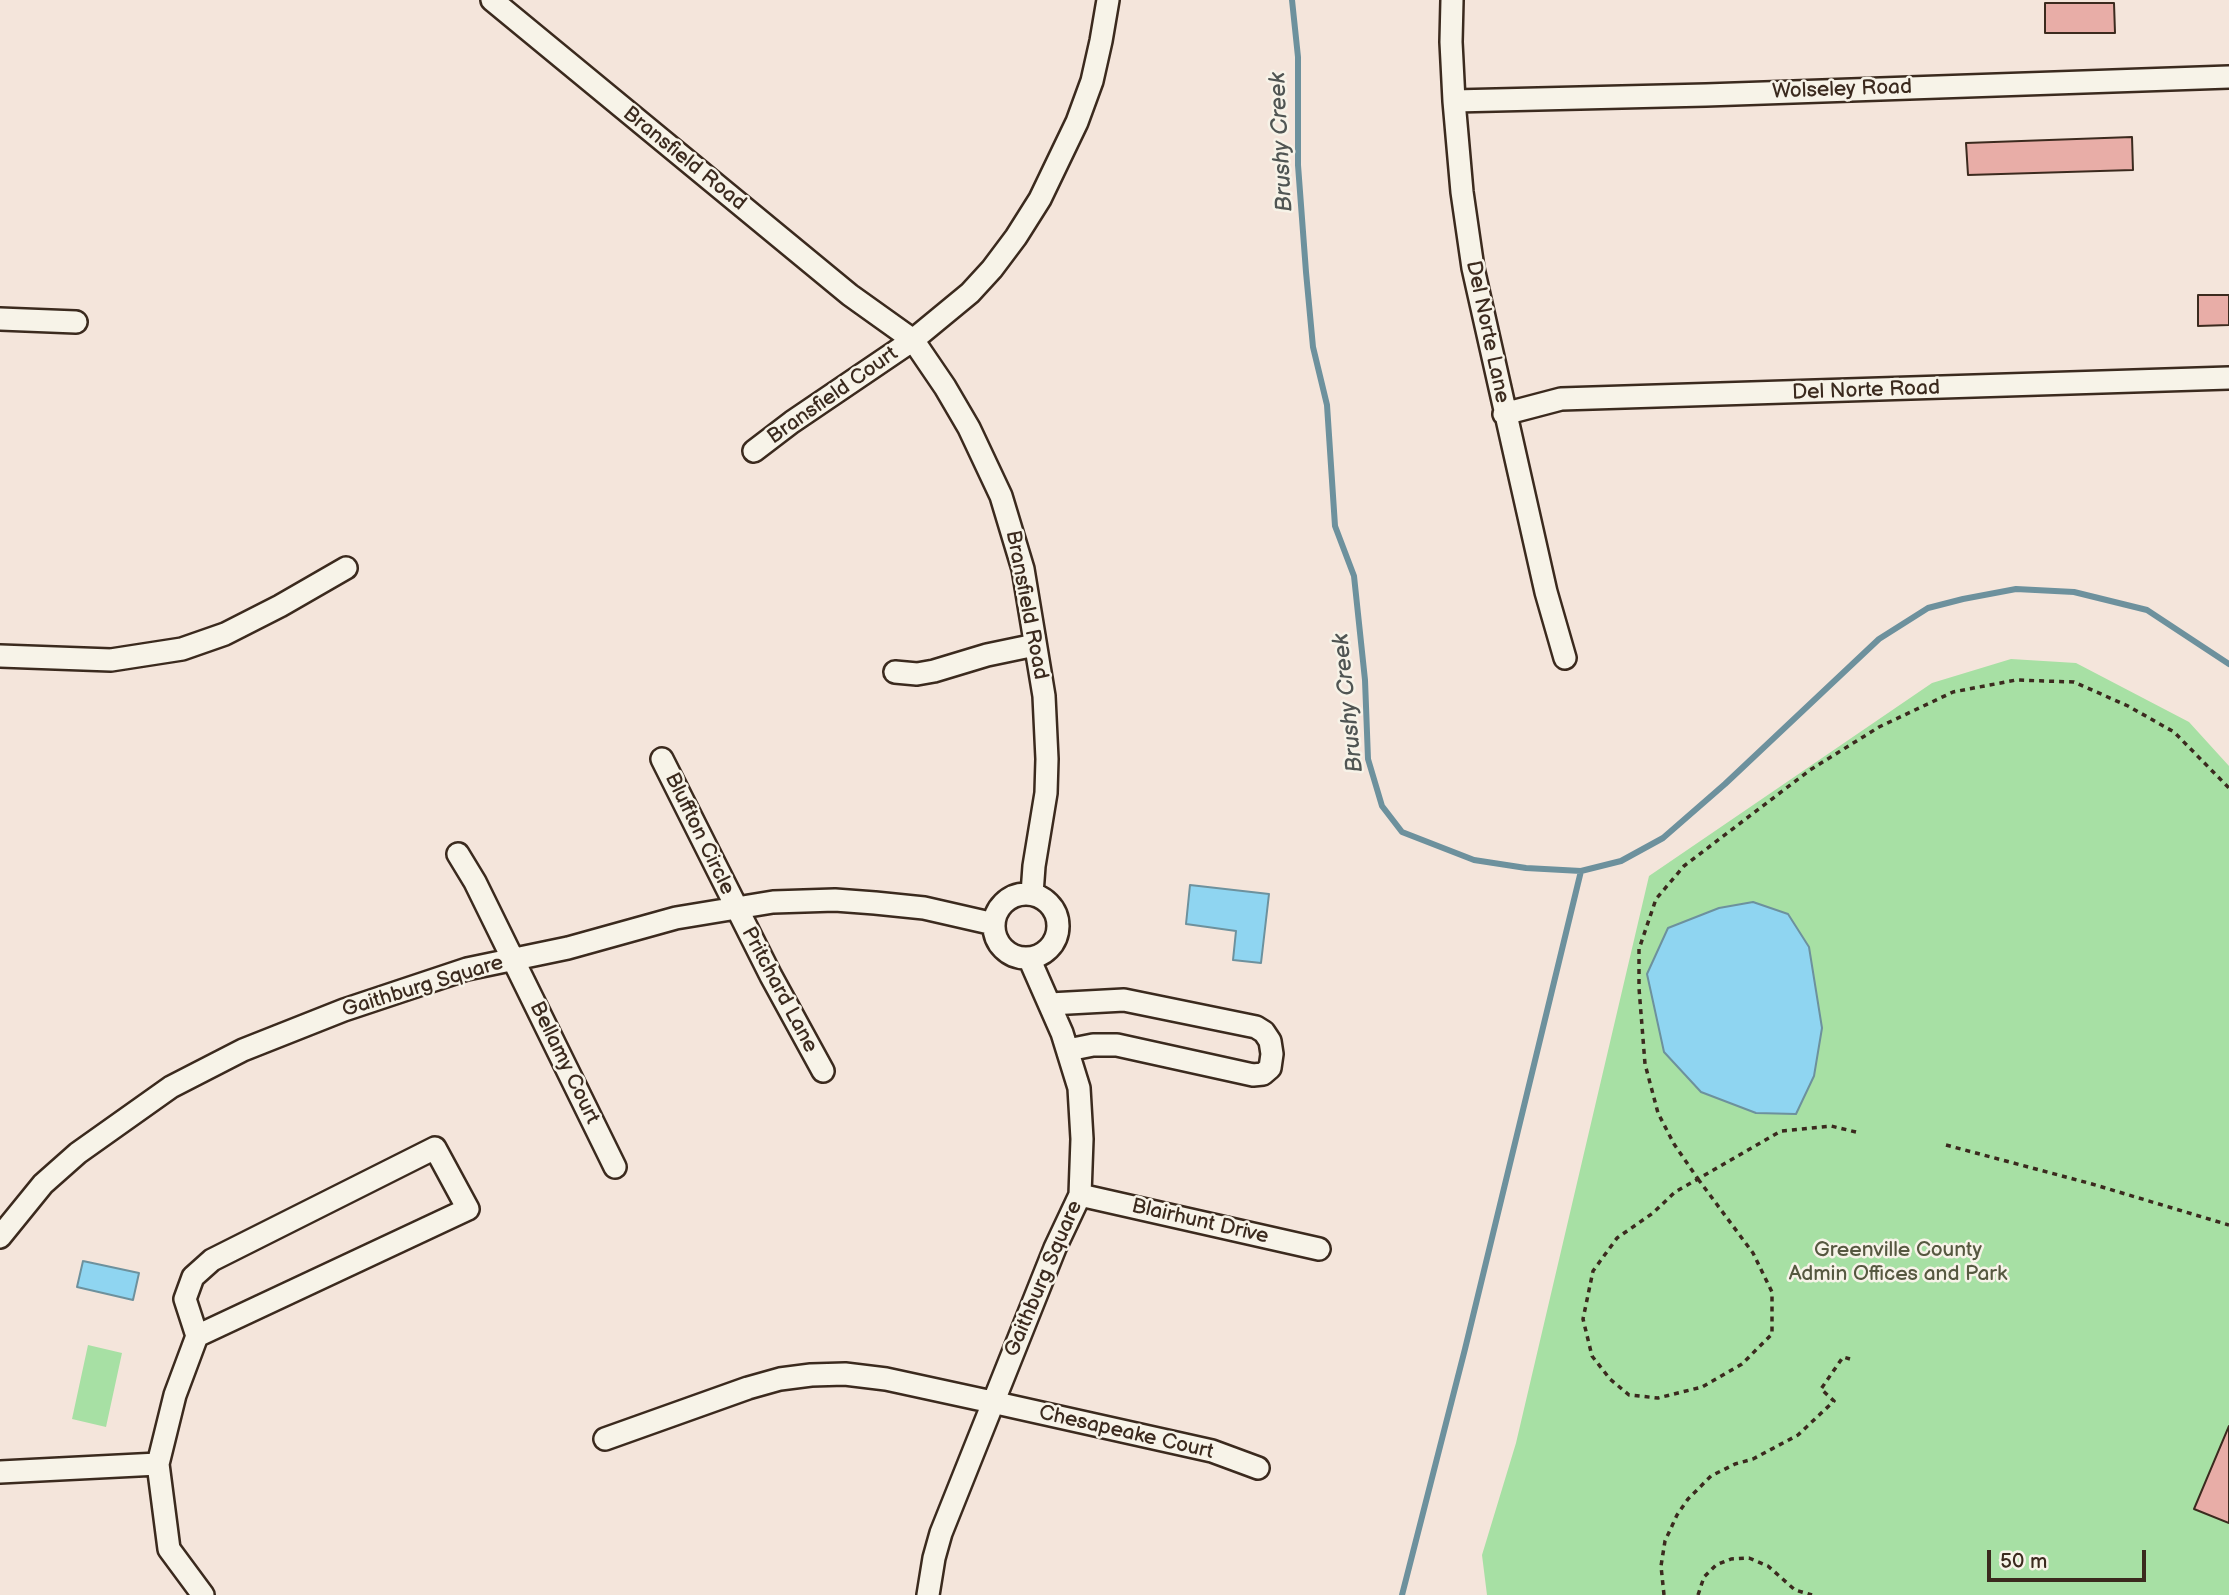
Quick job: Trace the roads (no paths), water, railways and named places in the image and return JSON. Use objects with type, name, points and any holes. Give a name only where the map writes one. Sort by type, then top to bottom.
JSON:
[{"type":"street","name":"Bransfield Road","points":[[492,0],[850,295],[912,340],[969,428],[1001,496],[1023,569],[1044,696],[1046,793],[1032,894]]},
{"type":"street","points":[[912,340],[977,285],[1016,237],[1040,199],[1073,132],[1092,80],[1108,0]]},
{"type":"street","name":"Del Norte Lane","points":[[1452,0],[1454,101],[1462,192],[1473,268],[1504,414],[1546,592],[1565,658]]},
{"type":"street","name":"Wolseley Road","points":[[1454,101],[2229,77]]},
{"type":"street","points":[[0,319],[76,322]]},
{"type":"street","name":"Bransfield Court","points":[[754,451],[912,340]]},
{"type":"street","name":"Del Norte Road","points":[[1504,414],[1561,399],[2229,378]]},
{"type":"street","points":[[0,656],[111,660],[182,649],[225,634],[346,568]]},
{"type":"street","points":[[895,673],[917,674],[934,671],[987,655],[1035,645]]},
{"type":"street","name":"Bluffton Circle","points":[[662,759],[736,908]]},
{"type":"street","name":"Bellamy Court","points":[[458,854],[475,882],[615,1167]]},
{"type":"street","points":[[1023,893],[1032,894],[1041,897],[1056,912],[1058,932],[1048,950],[1029,958],[1008,952],[996,935],[994,924],[1000,907],[1006,901],[1023,893]]},
{"type":"street","name":"Gaithburg Square","points":[[0,1237],[43,1184],[78,1153],[171,1087],[213,1063],[344,1010],[467,969],[568,948],[676,918],[773,902],[835,900],[924,908],[994,924]]},
{"type":"street","name":"Pritchard Lane","points":[[736,908],[823,1071]]},
{"type":"street","name":"Gaithburg Square","points":[[928,1595],[933,1558],[941,1533],[1055,1248],[1080,1195],[1082,1113],[1079,1088],[1050,1003],[1029,958]]},
{"type":"street","points":[[1050,1003],[1124,1000],[1256,1027],[1264,1032],[1270,1041],[1272,1054],[1270,1068],[1263,1074],[1253,1075],[1117,1045],[1093,1045],[1068,1050]]},
{"type":"street","points":[[197,1336],[468,1209],[435,1148],[212,1261],[192,1277],[185,1299],[197,1336],[175,1395],[158,1464],[169,1549],[203,1595]]},
{"type":"street","name":"Blairhunt Drive","points":[[1080,1195],[1319,1249]]},
{"type":"street","name":"Chesapeake Court","points":[[605,1439],[780,1379],[845,1374],[886,1379],[1212,1451],[1258,1468]]},
{"type":"street","points":[[0,1472],[158,1464]]},
{"type":"water","points":[[1190,885],[1269,894],[1261,963],[1233,960],[1236,931],[1186,924]]},
{"type":"water","points":[[1753,902],[1788,914],[1809,947],[1822,1028],[1814,1076],[1796,1114],[1756,1113],[1701,1092],[1664,1052],[1647,974],[1668,928],[1719,908]]},
{"type":"water","points":[[83,1261],[139,1273],[133,1300],[77,1287]]},
{"type":"waterway","name":"Brushy Creek","points":[[1292,0],[1298,57],[1298,165],[1306,272],[1313,347],[1327,405],[1335,526],[1354,576],[1365,680],[1368,759],[1382,806],[1402,832],[1474,860],[1526,868],[1581,871],[1621,861],[1663,838],[1725,784],[1879,639],[1928,608],[1963,599],[2016,589],[2074,592],[2147,610],[2229,664]]},
{"type":"waterway","points":[[1402,1595],[1465,1349],[1581,871]]},
{"type":"park label","name":"Greenville County Admin Offices and Park","points":[[1898,1263]]}]
